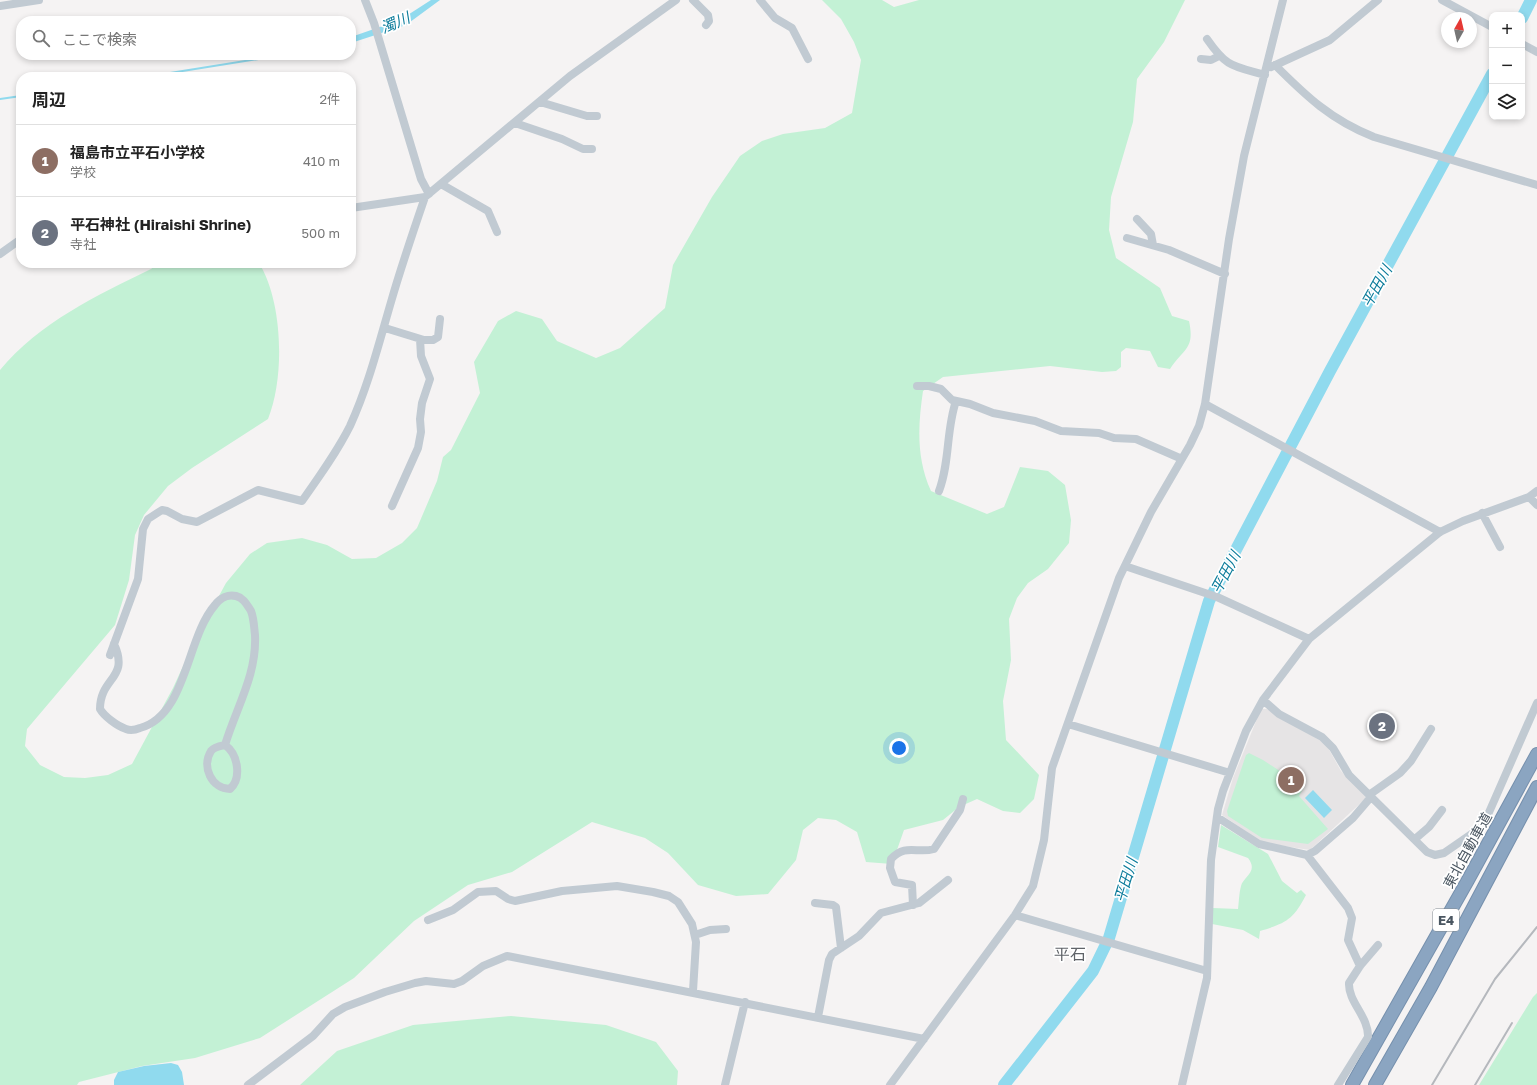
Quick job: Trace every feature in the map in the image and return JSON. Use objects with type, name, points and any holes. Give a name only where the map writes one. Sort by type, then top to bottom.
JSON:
[{"type":"highway","name":"東北自動車道","points":[[1352,1085],[1468,880],[1537,754]]},
{"type":"highway","name":"E4","points":[[1375,1085],[1431,987],[1537,787]]},
{"type":"street","points":[[0,6],[39,0]]},
{"type":"street","points":[[365,0],[374,22],[427,196]]},
{"type":"street","points":[[110,655],[138,579],[143,529],[148,519],[162,510],[182,519],[197,522],[258,490],[302,501],[349,427],[385,328],[391,302],[427,196],[570,76],[676,0]]},
{"type":"street","points":[[693,0],[708,15],[709,21],[706,25]]},
{"type":"street","points":[[760,0],[775,18],[792,28],[808,59]]},
{"type":"street","points":[[890,1085],[1015,915],[1033,886],[1044,840],[1052,768],[1119,578],[1151,512],[1182,459],[1199,426],[1205,404],[1229,239],[1244,156],[1283,0]]},
{"type":"street","points":[[1266,72],[1275,64],[1330,40],[1378,0]]},
{"type":"street","points":[[1442,0],[1489,25]]},
{"type":"street","points":[[1207,40],[1219,56],[1231,65],[1266,72]]},
{"type":"street","points":[[1525,46],[1537,52]]},
{"type":"street","points":[[1201,59],[1211,60],[1219,56]]},
{"type":"street","points":[[1275,64],[1310,99],[1340,121],[1374,136],[1537,185]]},
{"type":"street","points":[[540,102],[587,116],[597,116]]},
{"type":"street","points":[[514,123],[562,139],[583,149],[592,149]]},
{"type":"street","points":[[441,184],[488,212],[497,232]]},
{"type":"street","points":[[356,207],[427,196]]},
{"type":"street","points":[[1137,219],[1151,234],[1153,246]]},
{"type":"street","points":[[1128,238],[1169,250],[1225,274]]},
{"type":"street","points":[[0,254],[16,243]]},
{"type":"street","points":[[385,328],[420,339],[436,340],[440,319]]},
{"type":"street","points":[[392,506],[418,448],[421,432],[420,419],[422,403],[430,379],[421,356],[420,339]]},
{"type":"street","points":[[917,386],[929,386],[941,389],[952,400],[992,413],[1035,420],[1061,431],[1099,433],[1114,438],[1136,439],[1182,459]]},
{"type":"street","points":[[939,491],[945,474],[952,413],[956,401]]},
{"type":"street","points":[[1205,404],[1440,532]]},
{"type":"street","points":[[1182,1085],[1207,971],[1211,860],[1217,817],[1223,791],[1246,731],[1263,700],[1309,639],[1440,532],[1482,513],[1529,497],[1537,491]]},
{"type":"street","points":[[1529,497],[1537,505]]},
{"type":"street","points":[[1482,513],[1500,547]]},
{"type":"street","points":[[1125,566],[1217,596],[1309,639]]},
{"type":"street","points":[[114,644],[120,660],[118,669],[104,689],[100,709],[117,724],[128,730],[148,726],[160,718],[172,702],[193,645],[214,605],[222,598],[228,596],[241,598],[247,604],[253,617],[256,653],[246,693],[233,721],[225,745],[211,751],[208,760],[209,774],[216,785],[230,789],[233,786],[236,774],[236,760],[233,753],[225,745]]},
{"type":"street","points":[[1263,700],[1279,714],[1322,737],[1333,748],[1348,775],[1428,852],[1440,855],[1483,826],[1537,703]]},
{"type":"street","points":[[1068,724],[1230,772]]},
{"type":"street","points":[[1307,855],[1315,851],[1353,818],[1370,796],[1400,773],[1408,764],[1431,729]]},
{"type":"street","points":[[913,905],[912,886],[895,882],[890,868],[891,859],[899,852],[909,849],[934,849],[960,810],[963,799]]},
{"type":"street","points":[[1415,839],[1429,827],[1442,810]]},
{"type":"street","points":[[1217,817],[1259,844],[1307,855],[1348,908],[1352,918],[1348,940],[1360,966]]},
{"type":"street","points":[[818,1017],[828,960],[832,954],[859,936],[881,913],[913,905],[929,896],[948,880]]},
{"type":"street","points":[[428,920],[453,910],[478,892],[496,891],[508,900],[515,901],[562,891],[617,886],[653,892],[673,898],[684,910],[695,935],[696,942],[693,992]]},
{"type":"street","points":[[816,903],[833,905],[836,907],[842,948]]},
{"type":"street","points":[[1015,915],[1207,971]]},
{"type":"street","points":[[695,935],[710,930],[726,930]]},
{"type":"street","points":[[1338,1085],[1368,1037],[1368,1028],[1364,1016],[1349,986],[1360,966],[1378,945]]},
{"type":"street","points":[[248,1085],[313,1036],[333,1014],[345,1007],[385,992],[416,983],[426,981],[454,984],[462,981],[483,966],[507,956],[924,1039]]},
{"type":"street","points":[[725,1085],[744,1002]]},
{"type":"shaded area","points":[[1261,709],[1267,709],[1326,744],[1341,771],[1366,795],[1365,799],[1310,850],[1263,843],[1222,815],[1233,778]]},
{"type":"green space","points":[[822,0],[882,0],[894,7],[919,0],[1185,0],[1164,42],[1137,79],[1133,122],[1111,197],[1109,230],[1116,258],[1160,288],[1172,316],[1189,321],[1191,337],[1187,348],[1170,369],[1158,367],[1150,351],[1126,348],[1121,352],[1121,367],[1116,371],[1102,372],[1050,366],[943,377],[923,391],[919,429],[921,454],[926,479],[931,491],[987,514],[1004,507],[1020,467],[1048,471],[1065,485],[1071,520],[1069,543],[1048,569],[1028,583],[1017,598],[1009,619],[1011,660],[1003,701],[1006,740],[1039,775],[1034,799],[1020,813],[1003,811],[977,799],[959,807],[943,820],[904,830],[892,864],[866,862],[857,832],[836,820],[818,818],[803,830],[796,860],[768,894],[736,896],[698,885],[668,853],[645,838],[592,822],[512,872],[468,885],[414,921],[354,978],[260,1038],[195,1058],[142,1066],[79,1082],[77,1085],[0,1085],[0,370],[15,353],[51,324],[90,300],[152,268],[262,268],[273,298],[277,318],[279,361],[277,382],[268,419],[192,468],[168,486],[144,515],[135,535],[129,580],[115,625],[27,729],[25,746],[40,765],[64,777],[85,778],[108,775],[132,764],[173,688],[196,638],[226,583],[250,554],[267,543],[302,538],[327,545],[352,559],[376,558],[402,543],[417,528],[437,481],[443,457],[451,450],[480,393],[474,362],[498,321],[516,311],[542,319],[557,341],[596,358],[620,348],[665,308],[673,265],[712,197],[740,156],[762,141],[783,134],[825,128],[852,113],[861,60],[854,42],[841,19]]},
{"type":"green space","points":[[1249,753],[1263,760],[1304,787],[1299,796],[1328,829],[1308,844],[1262,838],[1228,816],[1227,811],[1246,755]]},
{"type":"green space","points":[[1221,825],[1268,854],[1282,881],[1297,893],[1301,890],[1306,895],[1293,915],[1283,923],[1260,931],[1259,939],[1243,930],[1212,924],[1213,908],[1238,909],[1239,894],[1242,883],[1251,871],[1252,867],[1248,858],[1218,847]]},
{"type":"green space","points":[[1537,993],[1537,1085],[1479,1085],[1533,997]]},
{"type":"green space","points":[[511,1016],[606,1025],[656,1042],[678,1071],[677,1085],[300,1085],[337,1051],[413,1025]]},
{"type":"water","name":"濁川","points":[[431,0],[440,0],[406,25],[356,41],[356,35],[400,20]]},
{"type":"water","points":[[1313,790],[1332,810],[1324,818],[1305,798]]},
{"type":"water","points":[[171,1063],[178,1065],[182,1072],[184,1085],[114,1085],[114,1080],[118,1072],[144,1066]]},
{"type":"waterway","name":"平田川","points":[[1525,12],[1531,0]]},
{"type":"waterway","points":[[176,72],[252,60]]},
{"type":"waterway","name":"平田川","points":[[1004,1085],[1093,971],[1109,938],[1209,601],[1330,371],[1489,80]]},
{"type":"waterway","points":[[0,99],[16,97]]},
{"type":"railway","points":[[1432,1085],[1495,979],[1537,927]]},
{"type":"railway","points":[[1475,1085],[1512,1023]]},
{"type":"place","name":"平石神社 (Hiraishi Shrine)","points":[[1382,726]]},
{"type":"place","name":"福島市立平石小学校","points":[[1291,780]]},
{"type":"district","name":"平石","points":[[1070,954]]}]
